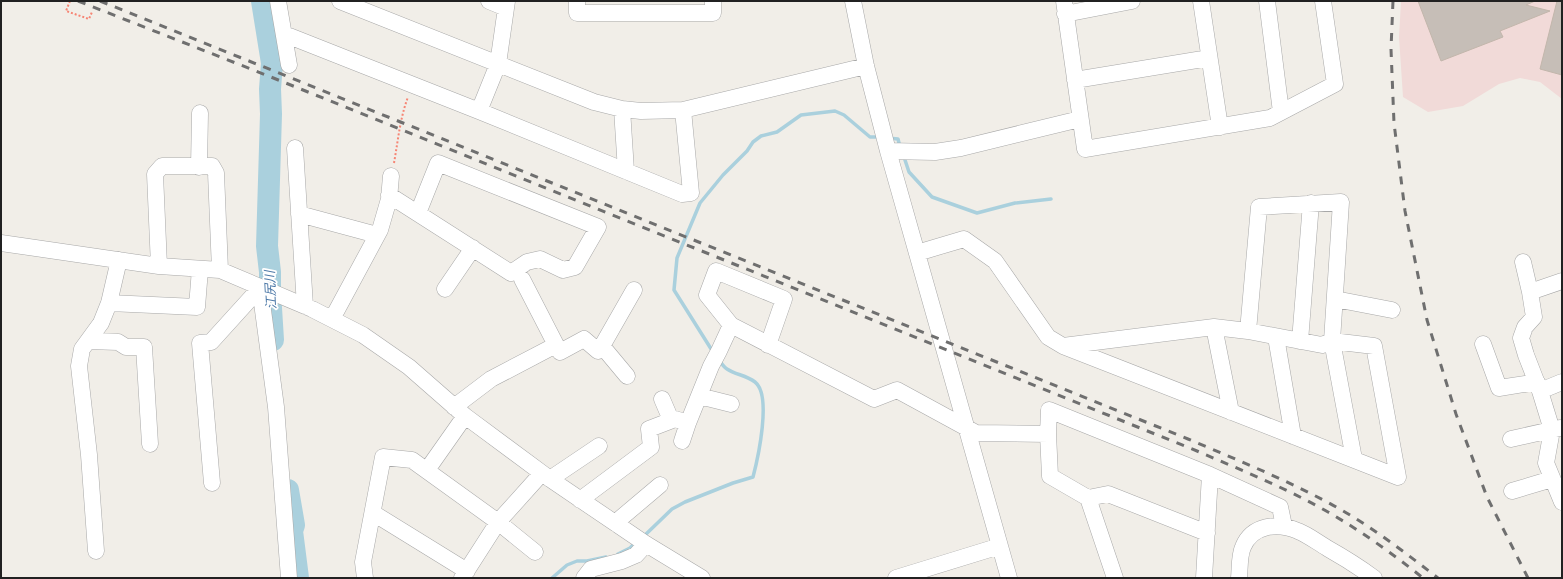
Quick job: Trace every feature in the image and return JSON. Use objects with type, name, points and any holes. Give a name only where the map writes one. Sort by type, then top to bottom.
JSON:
[{"type":"street","points":[[278,1],[289,65]]},
{"type":"street","points":[[340,1],[594,102],[622,109],[640,111],[683,110],[866,66]]},
{"type":"street","points":[[479,111],[498,64],[506,4],[489,1]]},
{"type":"street","points":[[577,1],[577,13],[712,13],[713,1]]},
{"type":"street","points":[[853,1],[866,66],[888,151],[1009,578]]},
{"type":"street","points":[[1132,1],[1064,7],[1085,149],[1270,118],[1335,84],[1323,1]]},
{"type":"street","points":[[1201,1],[1220,127]]},
{"type":"street","points":[[1267,1],[1281,112]]},
{"type":"street","points":[[284,34],[479,111],[682,194],[691,193],[683,110]]},
{"type":"street","points":[[1075,80],[1209,58]]},
{"type":"street","points":[[622,109],[626,171]]},
{"type":"street","points":[[199,167],[200,113]]},
{"type":"street","points":[[888,151],[935,152],[961,148],[1080,119]]},
{"type":"street","points":[[295,148],[305,306]]},
{"type":"street","points":[[390,195],[511,273],[528,262],[540,260],[563,270],[575,267],[598,227],[438,163],[418,213]]},
{"type":"street","points":[[159,266],[155,174],[162,166],[212,166],[216,173],[220,270]]},
{"type":"street","points":[[332,319],[380,230],[390,195],[391,176]]},
{"type":"street","points":[[1248,332],[1259,207],[1342,202],[1332,341],[1354,459]]},
{"type":"street","points":[[1300,341],[1311,204]]},
{"type":"street","points":[[299,214],[377,235]]},
{"type":"street","points":[[917,253],[964,239],[995,261],[1048,336],[1063,346],[1398,477],[1374,346],[1332,341],[1322,345],[1214,327],[1063,346]]},
{"type":"street","points":[[1,243],[159,266],[220,270],[305,306],[363,335],[402,362],[460,411],[546,476],[646,544],[702,578]]},
{"type":"street","points":[[445,289],[473,248]]},
{"type":"street","points":[[96,551],[90,455],[79,366],[82,349],[101,323],[108,303],[119,260]]},
{"type":"street","points":[[1523,262],[1534,317],[1525,327],[1521,338],[1538,386],[1557,429],[1546,463],[1556,481],[1562,502]]},
{"type":"street","points":[[108,303],[196,306],[200,269]]},
{"type":"street","points":[[768,345],[784,299],[716,271],[707,295],[731,325],[768,345],[874,399],[898,390],[976,433],[1048,434]]},
{"type":"street","points":[[522,279],[560,352],[584,339],[598,351],[634,290]]},
{"type":"street","points":[[1530,292],[1562,281]]},
{"type":"street","points":[[212,483],[200,343],[211,342],[260,288]]},
{"type":"street","points":[[260,288],[276,407],[289,578]]},
{"type":"street","points":[[1335,299],[1392,310]]},
{"type":"street","points":[[682,441],[711,366],[720,351],[731,325]]},
{"type":"street","points":[[1214,327],[1231,412]]},
{"type":"street","points":[[1276,337],[1293,436]]},
{"type":"street","points":[[89,341],[118,342],[126,347],[144,347],[150,444]]},
{"type":"street","points":[[1483,344],[1499,388],[1538,386],[1562,382]]},
{"type":"street","points":[[427,470],[460,411],[491,379],[556,345]]},
{"type":"street","points":[[602,346],[627,376]]},
{"type":"street","points":[[699,396],[731,404]]},
{"type":"street","points":[[662,399],[671,420]]},
{"type":"street","points":[[1115,578],[1088,498],[1050,476],[1048,434],[1049,410],[1210,475],[1280,507],[1284,526]]},
{"type":"street","points":[[580,500],[651,447],[649,429],[675,418],[688,423]]},
{"type":"street","points":[[1511,439],[1557,429]]},
{"type":"street","points":[[373,513],[464,574],[498,522],[546,476],[599,446]]},
{"type":"street","points":[[365,578],[364,562],[383,457],[412,460],[498,522],[535,552]]},
{"type":"street","points":[[1204,578],[1210,475]]},
{"type":"street","points":[[1512,491],[1556,481]]},
{"type":"street","points":[[614,523],[660,485]]},
{"type":"street","points":[[1088,498],[1108,494],[1207,533]]},
{"type":"street","points":[[1239,578],[1242,549],[1248,537],[1254,530],[1265,527],[1284,526],[1298,531],[1354,564],[1374,578]]},
{"type":"street","points":[[584,578],[591,569],[622,562],[636,556],[646,544]]},
{"type":"street","points":[[896,578],[1000,546]]},
{"type":"path","points":[[70,1],[66,11],[89,19],[92,12]]},
{"type":"path","points":[[391,176],[402,113],[412,85]]},
{"type":"shaded area","points":[[1401,1],[1562,1],[1562,99],[1540,82],[1520,78],[1499,84],[1463,106],[1428,112],[1403,97],[1399,37]]},
{"type":"building","points":[[1418,1],[1535,1],[1526,5],[1550,11],[1500,31],[1503,37],[1441,61]]},
{"type":"building","points":[[1557,1],[1562,1],[1562,75],[1540,69]]},
{"type":"waterway","name":"江尻川","points":[[262,1],[272,63],[270,89],[271,114],[267,246],[270,272],[273,340]]},
{"type":"waterway","points":[[713,352],[674,290],[677,258],[700,203],[723,175],[747,151],[753,142],[761,136],[777,132],[801,115],[835,111],[844,115],[870,137],[880,137]]},
{"type":"waterway","points":[[888,138],[898,139],[900,147]]},
{"type":"waterway","points":[[904,157],[909,172],[932,197],[977,213],[1015,203],[1051,199]]},
{"type":"waterway","points":[[643,537],[672,509],[685,502],[733,483],[753,477],[758,456],[762,427],[763,400],[760,389],[755,382],[727,369],[719,360]]},
{"type":"waterway","name":"江尻川","points":[[288,490],[294,525],[292,531],[298,578]]},
{"type":"waterway","points":[[618,554],[630,548],[636,542]]},
{"type":"waterway","points":[[552,578],[567,565],[577,561],[587,561],[606,557]]},
{"type":"railway","points":[[78,1],[256,71],[1230,465],[1280,487],[1328,512],[1377,543],[1423,578]]},
{"type":"railway","points":[[100,1],[1241,461],[1342,510],[1384,538],[1438,578]]},
{"type":"railway","points":[[1393,1],[1391,49],[1394,123],[1405,211],[1427,320],[1456,414],[1487,497],[1528,578]]}]
